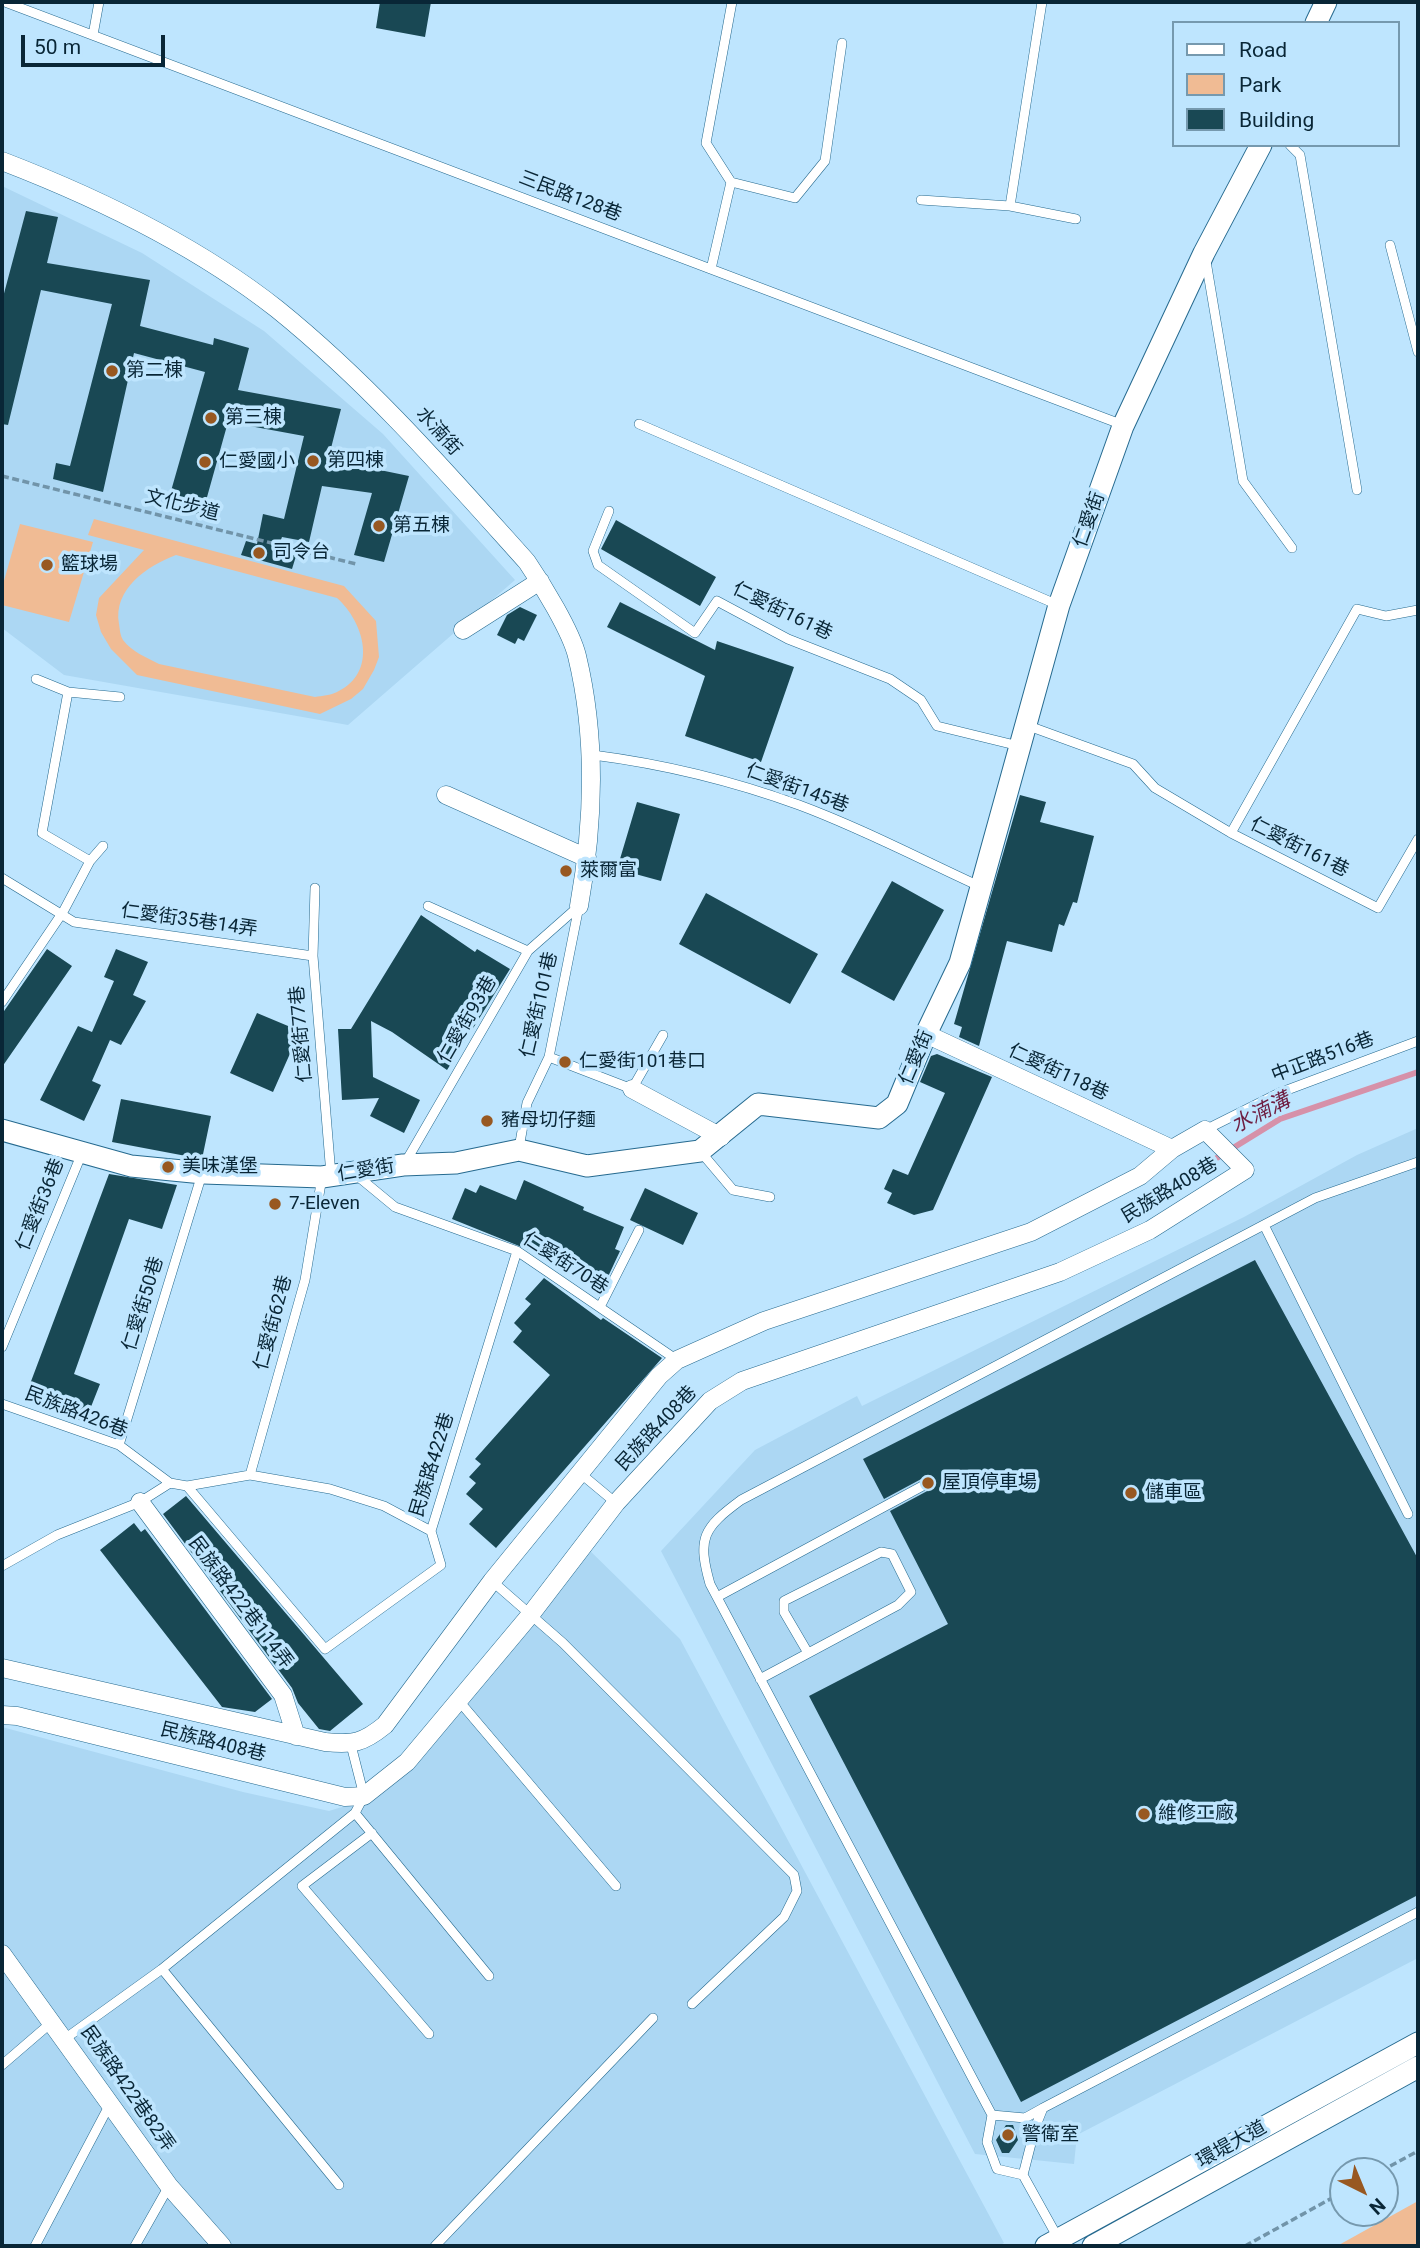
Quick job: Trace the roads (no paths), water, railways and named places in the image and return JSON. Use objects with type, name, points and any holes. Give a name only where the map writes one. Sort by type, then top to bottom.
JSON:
[{"type":"street","points":[[1318,21],[1325,2]]},
{"type":"street","name":"仁愛街","points":[[2,1130],[131,1166],[203,1173],[326,1177],[403,1166],[456,1163],[519,1150],[587,1166],[701,1151],[758,1104],[879,1118],[890,1113],[897,1104],[960,963],[979,886],[1059,605],[1123,426],[1204,253],[1260,147]]},
{"type":"street","name":"水湳街","points":[[2,161],[69,187],[157,233],[230,275],[278,310],[397,418],[540,581],[576,654],[593,755],[587,858],[579,905]]},
{"type":"street","points":[[463,630],[540,581]]},
{"type":"street","points":[[446,795],[587,858]]},
{"type":"street","name":"仁愛街118巷","points":[[926,1034],[1172,1149]]},
{"type":"street","points":[[632,1089],[721,1137]]},
{"type":"street","name":"民族路408巷","points":[[2,1668],[296,1736],[351,1745],[385,1725],[492,1581],[659,1376],[677,1360],[764,1321],[1031,1232],[1140,1176],[1172,1149],[1205,1130],[1245,1170],[1150,1230],[1060,1272],[742,1381],[710,1401],[616,1503],[531,1614],[407,1762],[364,1796],[345,1797],[17,1716],[2,1715]]},
{"type":"street","name":"民族路422巷114弄","points":[[139,1502],[283,1695],[296,1736]]},
{"type":"street","name":"民族路422巷82弄","points":[[2,1954],[53,2020],[169,2186],[222,2246]]},
{"type":"street","name":"環堤大道","points":[[1055,2244],[1418,2043]]},
{"type":"street","name":"環堤大道","points":[[1093,2246],[1418,2067]]},
{"type":"lane","name":"三民路128巷","points":[[5,2],[1123,426]]},
{"type":"lane","points":[[93,35],[99,2]]},
{"type":"lane","points":[[732,2],[706,143],[731,182],[795,198],[825,161],[842,43]]},
{"type":"lane","points":[[1010,205],[1042,2]]},
{"type":"lane","points":[[1292,147],[1300,156],[1357,490]]},
{"type":"lane","points":[[711,269],[731,182]]},
{"type":"lane","points":[[921,200],[1010,205],[1076,219]]},
{"type":"lane","points":[[1390,245],[1418,352]]},
{"type":"lane","points":[[1204,253],[1244,481],[1293,548]]},
{"type":"lane","points":[[639,424],[1059,605]]},
{"type":"lane","name":"仁愛街161巷","points":[[609,511],[593,551],[598,565],[695,633],[717,601],[788,639],[890,679],[921,700],[937,726],[1019,746]]},
{"type":"lane","points":[[1231,833],[1357,609],[1386,616],[1418,610]]},
{"type":"lane","points":[[36,679],[68,692],[120,697]]},
{"type":"lane","points":[[68,692],[42,832],[90,861]]},
{"type":"lane","name":"仁愛街161巷","points":[[1025,724],[1133,764],[1155,788],[1231,833],[1378,908],[1418,839]]},
{"type":"lane","name":"仁愛街145巷","points":[[593,755],[643,761],[726,782],[801,806],[979,886]]},
{"type":"lane","points":[[2,1002],[63,912],[90,861],[103,846]]},
{"type":"lane","name":"仁愛街35巷14弄","points":[[2,878],[63,912],[74,922],[313,956]]},
{"type":"lane","name":"仁愛街77巷","points":[[315,888],[313,956],[326,1177]]},
{"type":"lane","name":"仁愛街93巷","points":[[403,1166],[528,951],[579,905]]},
{"type":"lane","name":"仁愛街101巷","points":[[519,1150],[527,1103],[549,1057],[579,905]]},
{"type":"lane","points":[[428,906],[528,951]]},
{"type":"lane","points":[[549,1057],[632,1089],[663,1035]]},
{"type":"lane","name":"中正路516巷","points":[[1205,1130],[1279,1093],[1418,1041]]},
{"type":"lane","points":[[701,1151],[733,1190],[770,1197]]},
{"type":"lane","name":"仁愛街36巷","points":[[2,1347],[82,1153]]},
{"type":"lane","points":[[1023,2175],[997,2169],[987,2142],[992,2115],[717,1597],[701,1554],[711,1521],[741,1500],[1315,1198],[1418,1161]]},
{"type":"lane","name":"仁愛街50巷","points":[[119,1445],[203,1173]]},
{"type":"lane","name":"仁愛街70巷","points":[[354,1173],[395,1207],[517,1251],[677,1360]]},
{"type":"lane","name":"仁愛街62巷","points":[[250,1475],[305,1280],[326,1177]]},
{"type":"lane","points":[[1264,1225],[1408,1514]]},
{"type":"lane","points":[[600,1307],[639,1230]]},
{"type":"lane","name":"民族路422巷","points":[[170,1483],[187,1486],[250,1475],[330,1489],[384,1506],[431,1531],[517,1251]]},
{"type":"lane","name":"民族路426巷","points":[[2,1404],[119,1445],[170,1483]]},
{"type":"lane","points":[[580,1472],[616,1503]]},
{"type":"lane","points":[[2,1566],[57,1535],[139,1502],[170,1483]]},
{"type":"lane","points":[[717,1597],[928,1483]]},
{"type":"lane","points":[[187,1486],[325,1649],[441,1565],[431,1531]]},
{"type":"lane","points":[[760,1679],[898,1605],[911,1592],[892,1554],[881,1552],[785,1601],[784,1612],[808,1653]]},
{"type":"lane","points":[[492,1581],[531,1614],[794,1875],[797,1891],[784,1917],[692,2004]]},
{"type":"lane","points":[[459,1701],[616,1886]]},
{"type":"lane","points":[[65,2038],[162,1969],[355,1813],[364,1796],[351,1745]]},
{"type":"lane","points":[[355,1813],[489,1976]]},
{"type":"lane","points":[[372,1833],[302,1886],[429,2034]]},
{"type":"lane","points":[[992,2115],[1025,2118],[1418,1912]]},
{"type":"lane","points":[[162,1969],[339,2185]]},
{"type":"lane","points":[[435,2246],[653,2018]]},
{"type":"lane","points":[[2,2065],[53,2020]]},
{"type":"lane","points":[[36,2246],[111,2102]]},
{"type":"lane","points":[[1043,2108],[1023,2175],[1055,2244]]},
{"type":"lane","points":[[135,2246],[169,2186]]},
{"type":"waterway","name":"水湳溝","points":[[1131,1211],[1280,1119],[1418,1072]]},
{"type":"place","name":"第二棟","points":[[112,371]]},
{"type":"place","name":"第三棟","points":[[211,418]]},
{"type":"place","name":"第四棟","points":[[313,461]]},
{"type":"place","name":"仁愛國小","points":[[205,462]]},
{"type":"place","name":"第五棟","points":[[379,526]]},
{"type":"place","name":"司令台","points":[[259,553]]},
{"type":"place","name":"籃球場","points":[[47,565]]},
{"type":"place","name":"萊爾富","points":[[566,871]]},
{"type":"place","name":"仁愛街101巷口","points":[[565,1062]]},
{"type":"place","name":"豬母切仔麵","points":[[487,1121]]},
{"type":"place","name":"美味漢堡","points":[[168,1167]]},
{"type":"place","name":"7-Eleven","points":[[275,1204]]},
{"type":"place","name":"屋頂停車場","points":[[928,1483]]},
{"type":"place","name":"儲車區","points":[[1131,1493]]},
{"type":"place","name":"維修工廠","points":[[1144,1814]]},
{"type":"place","name":"警衛室","points":[[1008,2135]]}]
